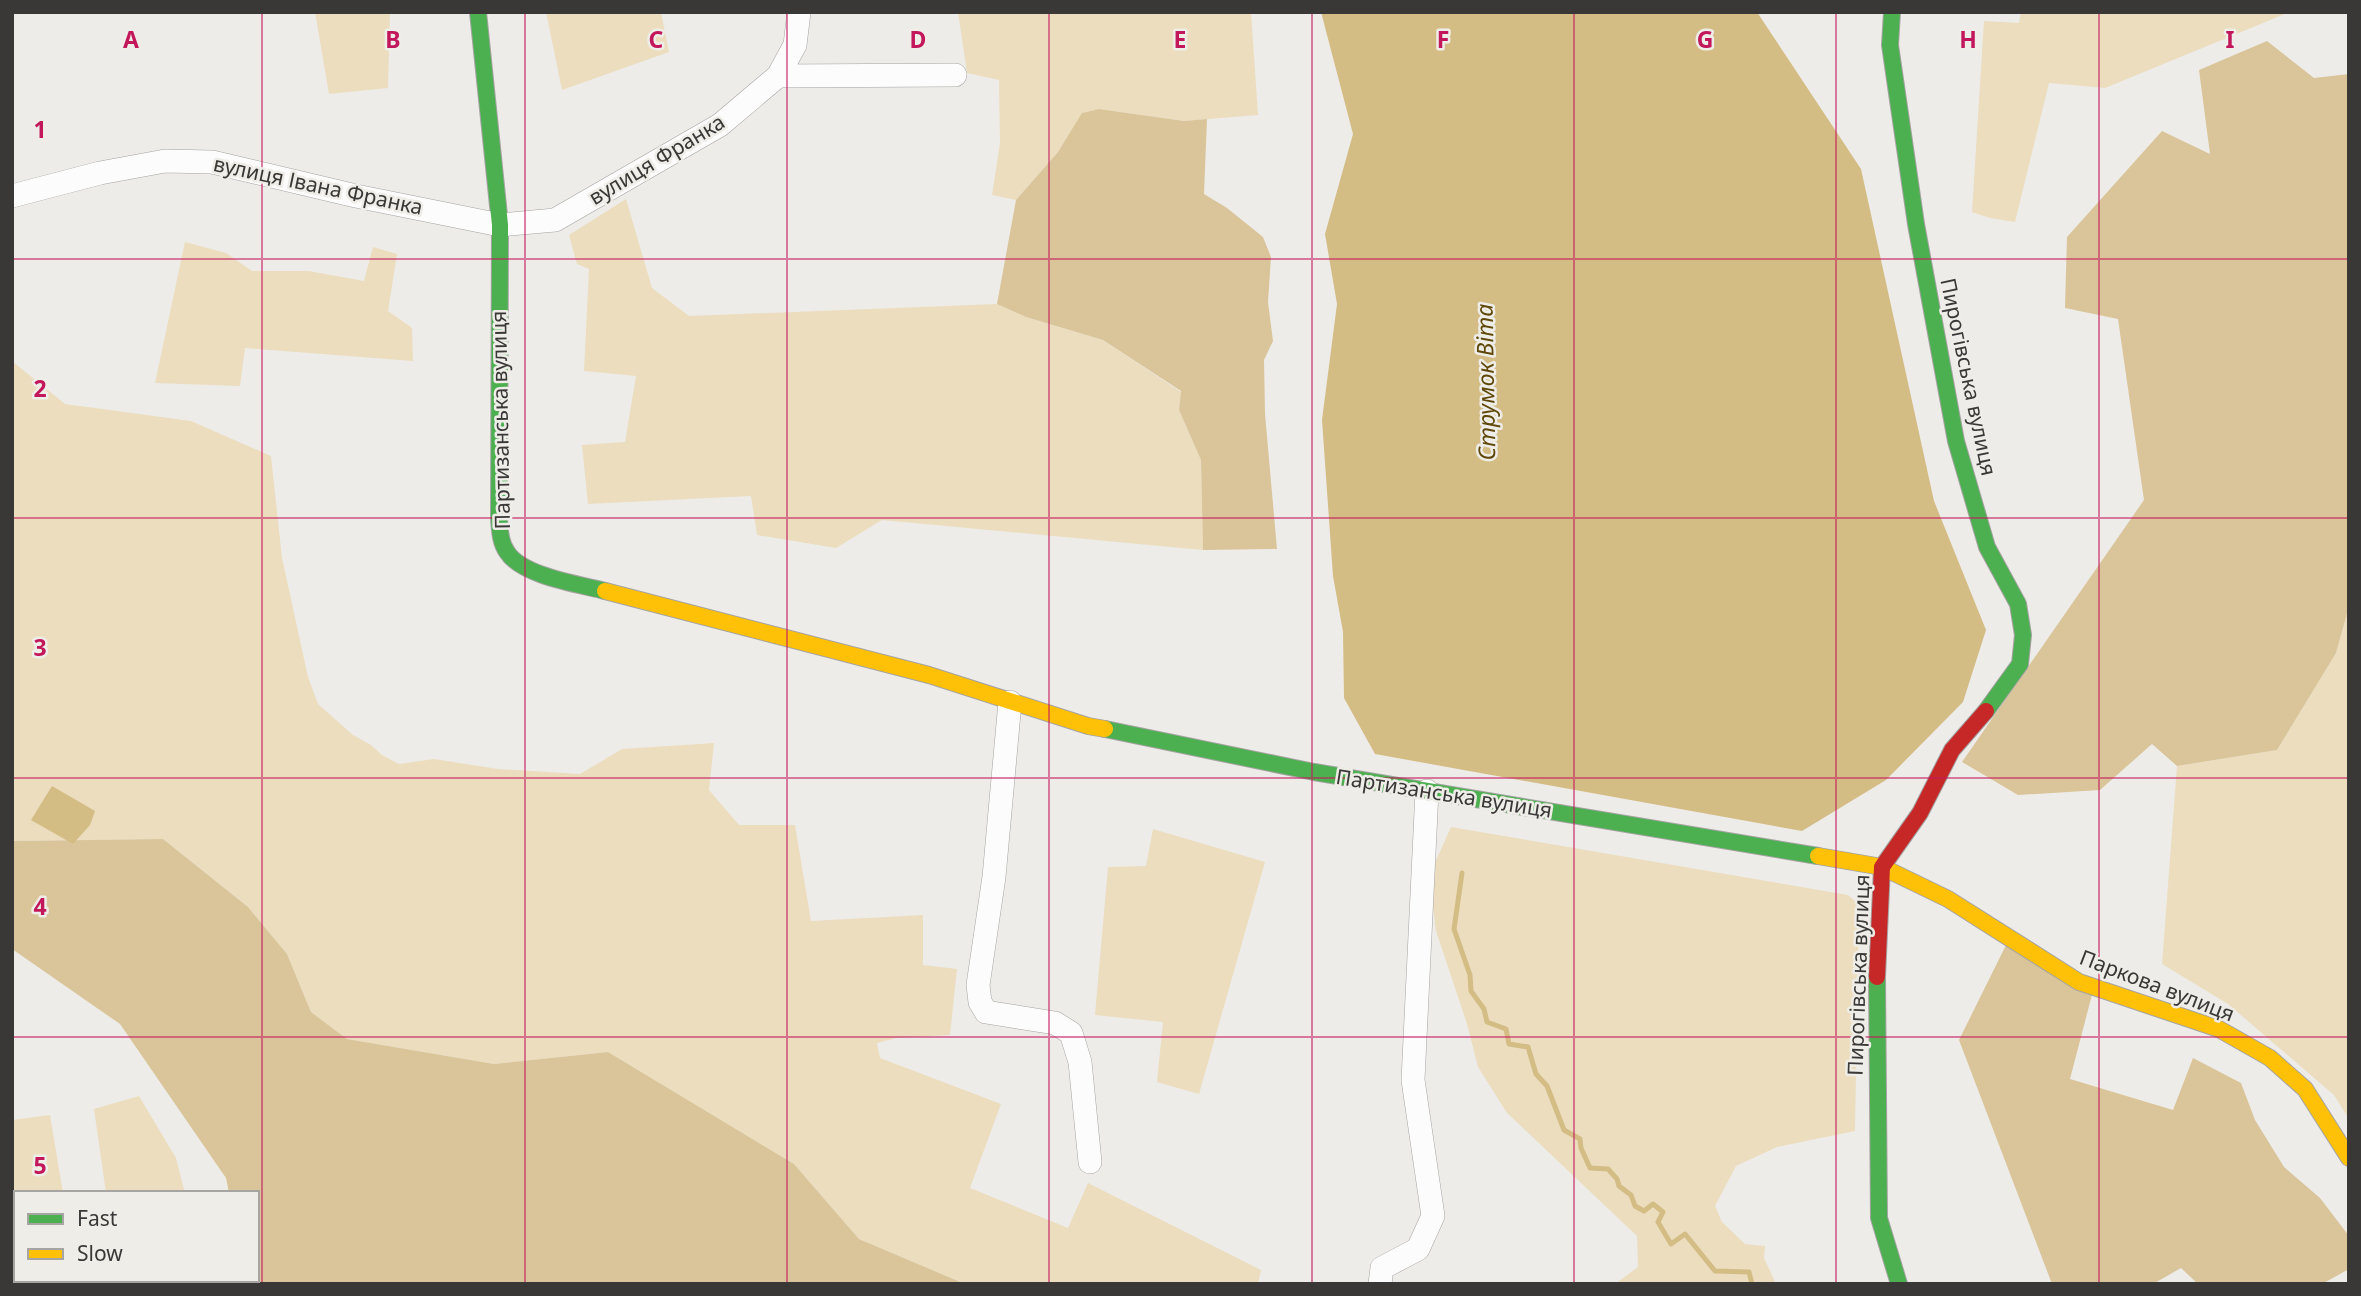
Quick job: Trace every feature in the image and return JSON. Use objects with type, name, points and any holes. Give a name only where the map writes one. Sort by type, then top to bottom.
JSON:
[{"type":"street","name":"Партизанська вулиця","points":[[478,12],[500,225],[499,519],[504,547],[514,561],[555,578],[929,675],[1088,726],[1314,772],[1882,867]]},
{"type":"street","name":"вулиця Франка","points":[[500,225],[555,220],[720,125],[778,76],[795,45],[799,12]]},
{"type":"street","name":"Пирогівська вулиця","points":[[1892,12],[1890,45],[1916,224],[1956,441],[1987,547],[2018,604],[2023,635],[2020,664],[1996,699],[1952,750],[1920,813],[1882,867],[1877,966],[1879,1218],[1899,1284]]},
{"type":"street","points":[[778,76],[955,75]]},
{"type":"street","name":"вулиця Івана Франка","points":[[12,196],[100,173],[165,161],[212,162],[356,196],[500,225]]},
{"type":"street","points":[[1010,702],[994,877],[978,985],[980,1002],[986,1012],[1055,1023],[1071,1033],[1080,1062],[1090,1162]]},
{"type":"street","points":[[1380,1284],[1382,1268],[1418,1249],[1433,1216],[1412,1080],[1427,791]]},
{"type":"street","name":"Паркова вулиця","points":[[1882,867],[1948,899],[2079,982],[2219,1029],[2270,1058],[2305,1089],[2349,1158]]},
{"type":"shaded area","points":[[315,12],[390,12],[388,88],[329,94]]},
{"type":"shaded area","points":[[546,12],[661,12],[669,52],[562,90]]},
{"type":"shaded area","points":[[958,12],[1251,12],[1258,115],[1184,121],[1099,109],[1083,113],[1058,152],[1016,200],[992,195],[1000,143],[999,80],[967,73]]},
{"type":"shaded area","points":[[2021,12],[2290,12],[2105,88],[2049,83],[2015,222],[1972,212],[1984,21],[2019,23]]},
{"type":"shaded area","points":[[2267,41],[2314,78],[2349,74],[2349,606],[2336,653],[2277,750],[2177,766],[2152,744],[2100,790],[2018,795],[1962,762],[2144,500],[2118,319],[2065,308],[2067,237],[2162,131],[2210,154],[2199,70]]},
{"type":"shaded area","points":[[1099,109],[1184,121],[1207,119],[1204,194],[1227,208],[1263,237],[1271,257],[1268,302],[1273,341],[1264,360],[1265,414],[1277,549],[1203,550],[1201,460],[1179,410],[1181,391],[1103,340],[1026,317],[997,304],[1016,200],[1058,152],[1082,113]]},
{"type":"shaded area","points":[[626,199],[652,288],[689,316],[997,304],[1026,317],[1103,340],[1181,392],[1179,410],[1201,460],[1203,550],[882,520],[836,548],[757,535],[751,496],[588,504],[582,445],[625,442],[636,376],[584,371],[589,269],[577,264],[569,235]]},
{"type":"shaded area","points":[[185,242],[226,253],[252,271],[309,271],[364,281],[373,247],[397,254],[388,311],[412,328],[413,361],[245,348],[240,386],[155,383]]},
{"type":"shaded area","points":[[12,361],[65,404],[191,421],[271,456],[282,558],[308,677],[318,704],[353,735],[382,755],[399,764],[434,759],[498,769],[580,774],[622,749],[714,743],[709,790],[739,825],[795,825],[811,921],[923,915],[923,965],[957,969],[950,1035],[896,1038],[877,1043],[880,1058],[1001,1104],[970,1188],[1068,1228],[1088,1183],[1261,1270],[1258,1284],[965,1284],[859,1239],[794,1164],[608,1052],[494,1064],[347,1039],[311,1012],[287,954],[248,907],[163,839],[12,841]]},
{"type":"shaded area","points":[[2349,606],[2349,1119],[2334,1095],[2228,1004],[2162,964],[2177,766],[2277,750],[2336,653]]},
{"type":"shaded area","points":[[1451,827],[1848,895],[1859,905],[1855,1131],[1777,1147],[1736,1166],[1715,1206],[1722,1222],[1745,1244],[1765,1246],[1764,1258],[1776,1284],[1615,1284],[1638,1267],[1637,1236],[1507,1113],[1478,1067],[1467,1024],[1436,931],[1429,876]]},
{"type":"shaded area","points":[[1153,829],[1265,862],[1199,1094],[1157,1082],[1163,1022],[1095,1015],[1108,867],[1146,866]]},
{"type":"shaded area","points":[[163,839],[248,907],[287,954],[311,1012],[347,1039],[494,1064],[608,1052],[794,1164],[859,1239],[965,1284],[237,1284],[259,1282],[259,1191],[229,1191],[226,1178],[120,1024],[12,949],[12,841]]},
{"type":"shaded area","points":[[2009,939],[2094,987],[2070,1079],[2173,1110],[2193,1058],[2241,1083],[2255,1120],[2284,1167],[2320,1198],[2349,1236],[2349,1269],[2322,1284],[2198,1284],[2181,1268],[2153,1284],[2052,1284],[1959,1040]]},
{"type":"shaded area","points":[[139,1096],[176,1158],[184,1191],[106,1191],[94,1109]]},
{"type":"shaded area","points":[[50,1115],[63,1191],[14,1191],[12,1230],[12,1120]]},
{"type":"water","points":[[1321,12],[1757,12],[1861,169],[1934,501],[1986,630],[1963,702],[1886,780],[1802,831],[1375,754],[1344,698],[1343,632],[1333,576],[1322,420],[1337,304],[1325,234],[1353,134]]},
{"type":"water","points":[[52,786],[95,811],[90,825],[73,844],[31,820]]},
{"type":"waterway","name":"Струмок Віта","points":[[1462,873],[1454,929],[1470,975],[1471,991],[1484,1009],[1487,1022],[1506,1029],[1509,1044],[1528,1047],[1536,1074],[1547,1086],[1564,1130],[1580,1139],[1590,1168],[1608,1169],[1617,1179],[1619,1186],[1631,1195],[1635,1206],[1644,1211],[1653,1204],[1663,1212],[1658,1222],[1671,1244],[1685,1234],[1715,1271],[1749,1272],[1752,1284]]},
{"type":"traffic: fast","points":[[478,12],[500,225],[499,519],[502,540],[514,560],[537,573],[605,591]]},
{"type":"traffic: fast","points":[[1892,12],[1890,45],[1916,224],[1956,441],[1987,547],[2018,604],[2023,635],[2020,664],[1986,711]]},
{"type":"traffic: fast","points":[[1105,729],[1314,772],[1818,856]]},
{"type":"traffic: fast","points":[[1877,977],[1879,1218],[1899,1284]]},
{"type":"traffic: slow","points":[[605,591],[929,675],[1088,726],[1105,729]]},
{"type":"traffic: slow","points":[[1818,856],[1882,867],[1948,899],[2079,982],[2219,1029],[2270,1058],[2305,1089],[2349,1158]]},
{"type":"traffic: jam","points":[[1877,977],[1882,867],[1920,813],[1952,750],[1986,711]]}]
